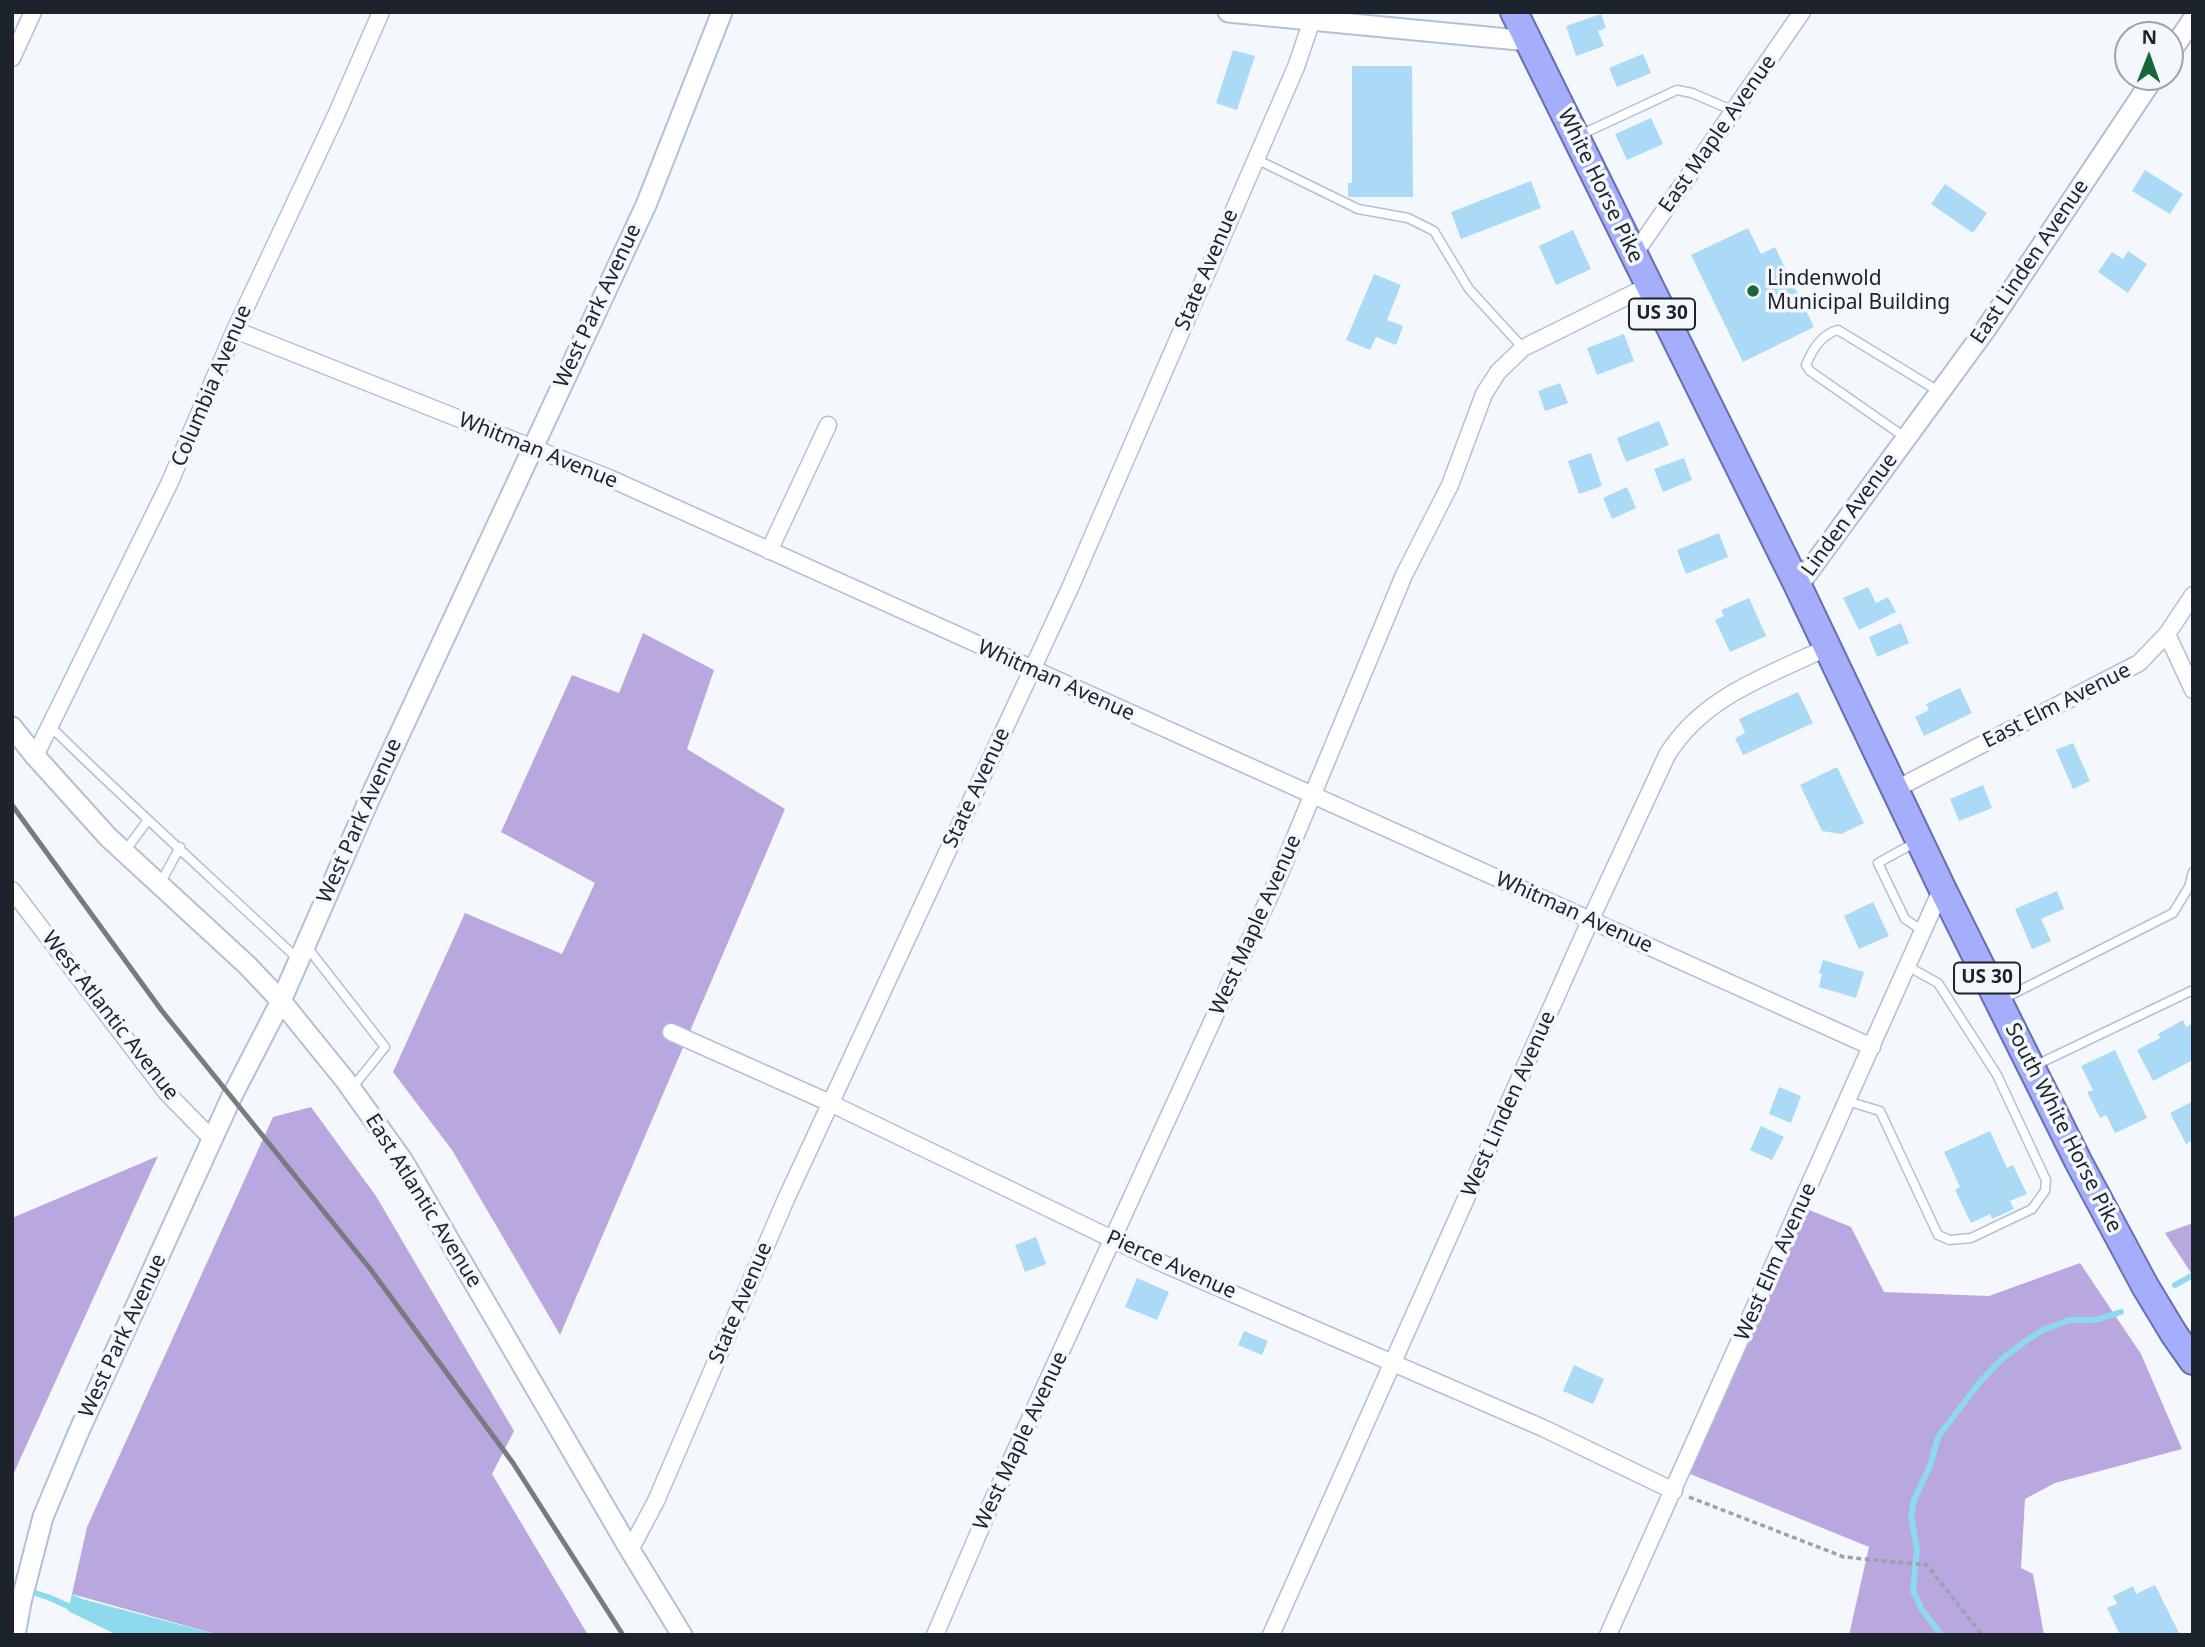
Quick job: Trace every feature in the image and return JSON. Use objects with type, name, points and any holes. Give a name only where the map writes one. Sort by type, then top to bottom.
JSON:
[{"type":"highway","name":"White Horse Pike","points":[[1514,12],[1798,586]]},
{"type":"highway","name":"South White Horse Pike","points":[[1798,586],[1942,888],[2078,1161],[2145,1286],[2193,1362]]},
{"type":"street","points":[[12,58],[33,12]]},
{"type":"street","name":"Columbia Avenue","points":[[35,756],[169,484],[234,330],[337,113],[381,12]]},
{"type":"street","name":"West Park Avenue","points":[[15,1635],[20,1602],[43,1517],[53,1491],[212,1139],[281,1001],[368,802],[646,205],[722,12]]},
{"type":"street","points":[[1229,12],[1312,20],[1351,18],[1529,41]]},
{"type":"street","name":"East Maple Avenue","points":[[1633,256],[1802,12]]},
{"type":"street","name":"State Avenue","points":[[630,1550],[656,1501],[786,1199],[1070,588],[1296,67],[1312,20]]},
{"type":"street","name":"East Linden Avenue","points":[[1904,442],[1986,329],[2145,91]]},
{"type":"street","name":"West Maple Avenue","points":[[935,1635],[991,1504],[1278,878],[1404,575],[1450,485],[1484,394],[1498,372],[1523,348],[1648,286]]},
{"type":"street","name":"Whitman Avenue","points":[[234,330],[609,478],[1872,1047]]},
{"type":"street","points":[[769,551],[828,425]]},
{"type":"street","name":"Linden Avenue","points":[[1798,586],[1904,442]]},
{"type":"street","name":"East Elm Avenue","points":[[1896,789],[2139,663],[2167,634],[2193,595]]},
{"type":"street","points":[[2167,634],[2193,690]]},
{"type":"street","name":"West Linden Avenue","points":[[1271,1635],[1590,920],[1667,755],[1678,737],[1707,708],[1828,647]]},
{"type":"street","name":"East Atlantic Avenue","points":[[12,727],[108,837],[248,966],[281,1001],[351,1088],[403,1160],[682,1635]]},
{"type":"street","name":"West Elm Avenue","points":[[1608,1635],[1942,888]]},
{"type":"street","name":"West Atlantic Avenue","points":[[12,890],[167,1093],[212,1139]]},
{"type":"street","name":"Pierce Avenue","points":[[671,1032],[830,1103],[1114,1239],[1543,1428],[1674,1491]]},
{"type":"lane","points":[[1576,137],[1677,90],[1692,93],[1734,111]]},
{"type":"lane","points":[[1256,159],[1358,209],[1408,218],[1434,231],[1469,289],[1523,348]]},
{"type":"lane","points":[[1904,442],[1810,371],[1806,365],[1812,350],[1830,332],[1838,330],[1940,392]]},
{"type":"lane","points":[[50,726],[127,803],[302,952],[385,1047],[351,1088]]},
{"type":"lane","points":[[125,852],[148,820]]},
{"type":"lane","points":[[1920,840],[1878,863],[1905,919],[1923,931]]},
{"type":"lane","points":[[160,884],[180,847]]},
{"type":"lane","points":[[1999,1002],[2173,914],[2189,887],[2193,872]]},
{"type":"lane","points":[[1847,1101],[1880,1111],[1938,1235],[1950,1240],[1971,1238],[2032,1209],[2045,1191],[2046,1180],[1997,1075],[1938,983],[1907,966]]},
{"type":"lane","points":[[2032,1068],[2193,990]]},
{"type":"path","points":[[1674,1491],[1844,1557],[1927,1565],[1982,1635]]},
{"type":"shaded area","points":[[643,633],[714,670],[687,749],[785,809],[560,1335],[452,1150],[393,1072],[465,913],[562,954],[595,883],[501,832],[572,675],[619,693]]},
{"type":"shaded area","points":[[311,1107],[376,1196],[514,1431],[492,1474],[588,1635],[219,1635],[72,1594],[87,1527],[273,1117]]},
{"type":"shaded area","points":[[158,1156],[12,1477],[12,1218]]},
{"type":"shaded area","points":[[1797,1205],[1851,1227],[1884,1292],[1989,1296],[2080,1263],[2141,1354],[2182,1449],[2055,1483],[2025,1499],[2021,1568],[2033,1574],[2044,1635],[1849,1635],[1869,1547],[1683,1471]]},
{"type":"shaded area","points":[[2193,1223],[2193,1276],[2165,1233]]},
{"type":"water","points":[[72,1594],[82,1599],[219,1635],[117,1635],[68,1611]]},
{"type":"building","points":[[1601,14],[1606,28],[1598,31],[1604,46],[1576,56],[1566,26]]},
{"type":"building","points":[[1233,50],[1255,56],[1237,110],[1216,103]]},
{"type":"building","points":[[1643,54],[1651,73],[1617,87],[1609,68]]},
{"type":"building","points":[[1352,66],[1412,66],[1413,197],[1348,197],[1348,183],[1352,183]]},
{"type":"building","points":[[1651,118],[1663,144],[1627,160],[1615,134]]},
{"type":"building","points":[[2145,170],[2183,194],[2170,214],[2132,191]]},
{"type":"building","points":[[1531,181],[1541,208],[1461,239],[1451,212]]},
{"type":"building","points":[[1945,184],[1987,213],[1973,233],[1931,204]]},
{"type":"building","name":"Lindenwold Municipal Building","points":[[1748,228],[1761,254],[1775,247],[1814,327],[1743,362],[1691,255]]},
{"type":"building","points":[[1573,230],[1591,269],[1556,285],[1539,246]]},
{"type":"building","points":[[2128,251],[2147,264],[2128,293],[2098,272],[2112,252],[2123,259]]},
{"type":"building","points":[[1374,274],[1401,285],[1387,320],[1403,326],[1396,345],[1376,337],[1370,350],[1346,340]]},
{"type":"building","points":[[1624,334],[1634,361],[1597,375],[1587,348]]},
{"type":"building","points":[[1560,383],[1568,403],[1545,411],[1538,391]]},
{"type":"building","points":[[1659,421],[1669,445],[1626,462],[1617,438]]},
{"type":"building","points":[[1591,453],[1602,486],[1579,494],[1568,461]]},
{"type":"building","points":[[1684,458],[1692,480],[1663,492],[1654,469]]},
{"type":"building","points":[[1627,487],[1636,508],[1612,519],[1603,498]]},
{"type":"building","points":[[1719,533],[1728,557],[1686,574],[1677,550]]},
{"type":"building","points":[[1868,587],[1876,603],[1888,597],[1896,612],[1859,630],[1843,598]]},
{"type":"building","points":[[1749,598],[1766,636],[1730,652],[1715,620],[1724,616],[1721,610]]},
{"type":"building","points":[[1901,623],[1909,643],[1877,657],[1869,637]]},
{"type":"building","points":[[1960,688],[1972,713],[1924,736],[1915,717],[1929,710],[1926,704]]},
{"type":"building","points":[[1798,692],[1813,723],[1743,755],[1735,738],[1745,733],[1739,719]]},
{"type":"building","points":[[2073,743],[2090,781],[2073,789],[2056,750]]},
{"type":"building","points":[[1837,767],[1864,823],[1841,834],[1822,831],[1800,785]]},
{"type":"building","points":[[1983,785],[1992,808],[1959,821],[1950,799]]},
{"type":"building","points":[[2057,891],[2064,909],[2041,919],[2051,941],[2032,949],[2015,909]]},
{"type":"building","points":[[1873,902],[1889,936],[1859,949],[1844,916]]},
{"type":"building","points":[[1823,960],[1864,972],[1856,998],[1819,987]]},
{"type":"building","points":[[2183,1020],[2186,1027],[2193,1023],[2193,1060],[2153,1081],[2137,1050],[2160,1038],[2158,1034]]},
{"type":"building","points":[[2115,1050],[2147,1118],[2115,1133],[2106,1115],[2100,1118],[2087,1092],[2093,1090],[2081,1066]]},
{"type":"building","points":[[1779,1087],[1801,1096],[1791,1123],[1769,1114]]},
{"type":"building","points":[[2193,1101],[2193,1140],[2186,1144],[2170,1113]]},
{"type":"building","points":[[1761,1126],[1784,1137],[1772,1160],[1750,1150]]},
{"type":"building","points":[[1990,1131],[2007,1168],[2013,1165],[2027,1194],[2010,1201],[2014,1209],[1992,1219],[1990,1214],[1971,1223],[1955,1190],[1960,1187],[1944,1152]]},
{"type":"building","points":[[1036,1237],[1046,1264],[1025,1272],[1015,1245]]},
{"type":"building","points":[[1137,1278],[1169,1292],[1157,1320],[1125,1307]]},
{"type":"building","points":[[1244,1331],[1268,1341],[1262,1355],[1238,1345]]},
{"type":"building","points":[[1574,1365],[1604,1379],[1593,1404],[1563,1391]]},
{"type":"building","points":[[2155,1585],[2180,1635],[2120,1635],[2107,1608],[2117,1604],[2113,1596],[2133,1586],[2136,1594]]},
{"type":"waterway","points":[[2175,1285],[2193,1275]]},
{"type":"waterway","points":[[1941,1635],[1921,1608],[1913,1591],[1917,1549],[1911,1517],[1914,1500],[1930,1466],[1938,1437],[1979,1383],[2002,1359],[2027,1340],[2043,1330],[2069,1320],[2095,1320],[2121,1312]]},
{"type":"waterway","points":[[12,1586],[48,1597],[77,1610]]},
{"type":"railway","points":[[12,805],[162,1011],[371,1270],[513,1463],[623,1635]]},
{"type":"place","name":"Lindenwold Municipal Building","points":[[1753,291]]}]
